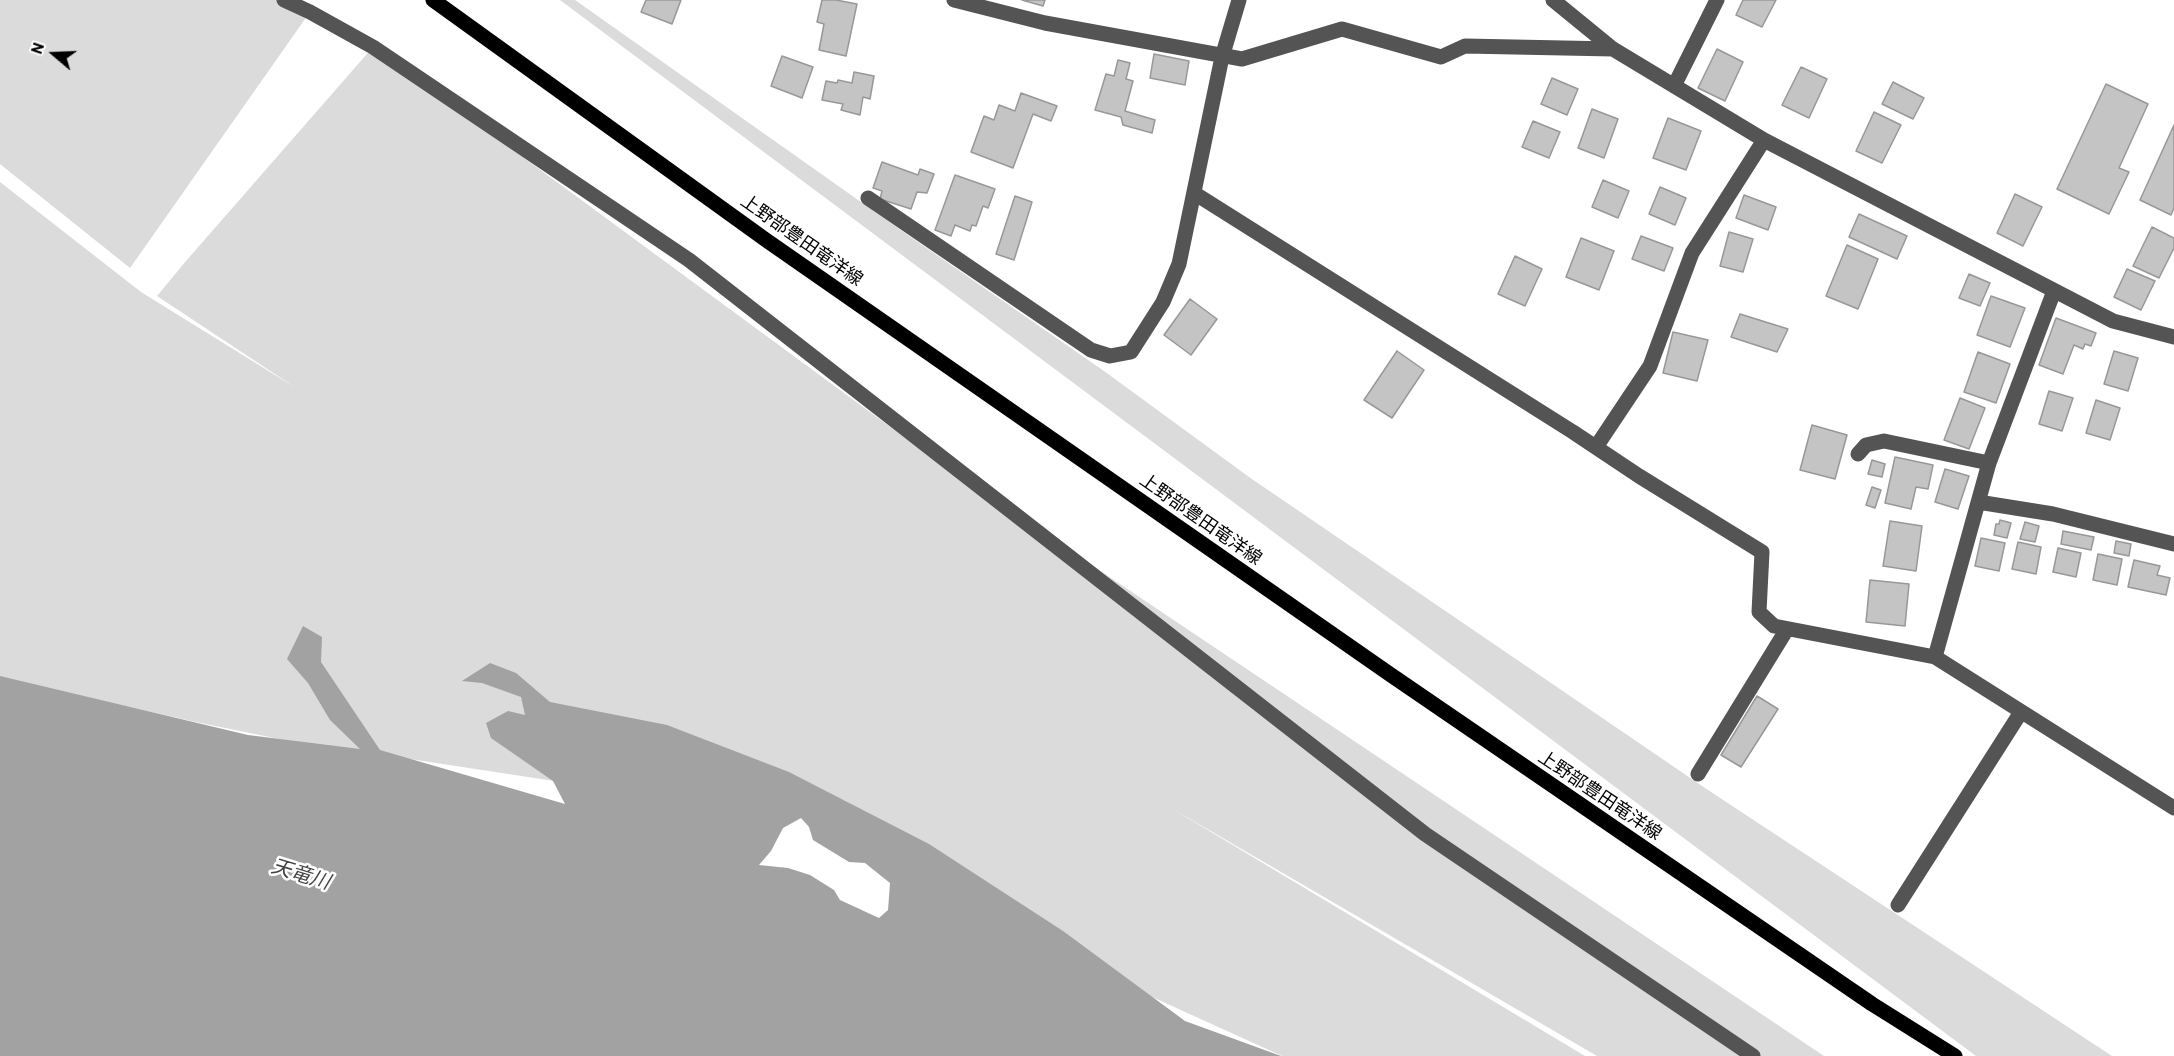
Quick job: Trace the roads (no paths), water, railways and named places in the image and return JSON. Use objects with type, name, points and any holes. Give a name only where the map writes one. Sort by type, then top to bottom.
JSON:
[{"type":"main road","name":"上野部豊田竜洋線","points":[[433,0],[766,240],[1391,675],[1872,1004],[1955,1056]]},
{"type":"street","points":[[284,0],[373,47],[689,260],[1425,834],[1753,1056]]},
{"type":"street","points":[[954,0],[1045,23],[1242,59],[1342,29],[1441,57],[1465,46],[1613,50]]},
{"type":"street","points":[[868,198],[1091,350],[1110,356],[1131,352],[1163,302],[1179,264],[1222,57],[1239,0]]},
{"type":"street","points":[[1553,0],[1613,50],[1764,140],[2113,321],[2174,337]]},
{"type":"street","points":[[1674,86],[1717,0]]},
{"type":"street","points":[[1596,447],[1650,366],[1692,254],[1764,140]]},
{"type":"street","points":[[1194,194],[1762,552],[1759,612],[1773,626],[1935,657],[2174,808]]},
{"type":"street","points":[[1935,657],[1989,463],[2054,291]]},
{"type":"street","points":[[1858,454],[1866,445],[1884,441],[1989,463]]},
{"type":"street","points":[[1978,502],[2053,514],[2174,544]]},
{"type":"street","points":[[1698,774],[1787,629]]},
{"type":"street","points":[[1898,905],[2021,712]]},
{"type":"water","name":"天竜川","points":[[303,626],[322,637],[321,662],[380,750],[565,804],[553,781],[491,738],[486,723],[508,711],[525,715],[521,697],[482,683],[462,681],[490,663],[516,673],[550,702],[667,725],[789,772],[929,844],[1063,931],[1185,1021],[1281,1056],[0,1056],[0,676],[248,735],[360,749],[330,720],[308,683],[287,659]],"holes":[[[801,818],[809,827],[813,840],[849,862],[865,863],[890,883],[888,910],[879,918],[840,900],[834,890],[810,875],[788,868],[759,865],[771,851],[783,828]]]}]
